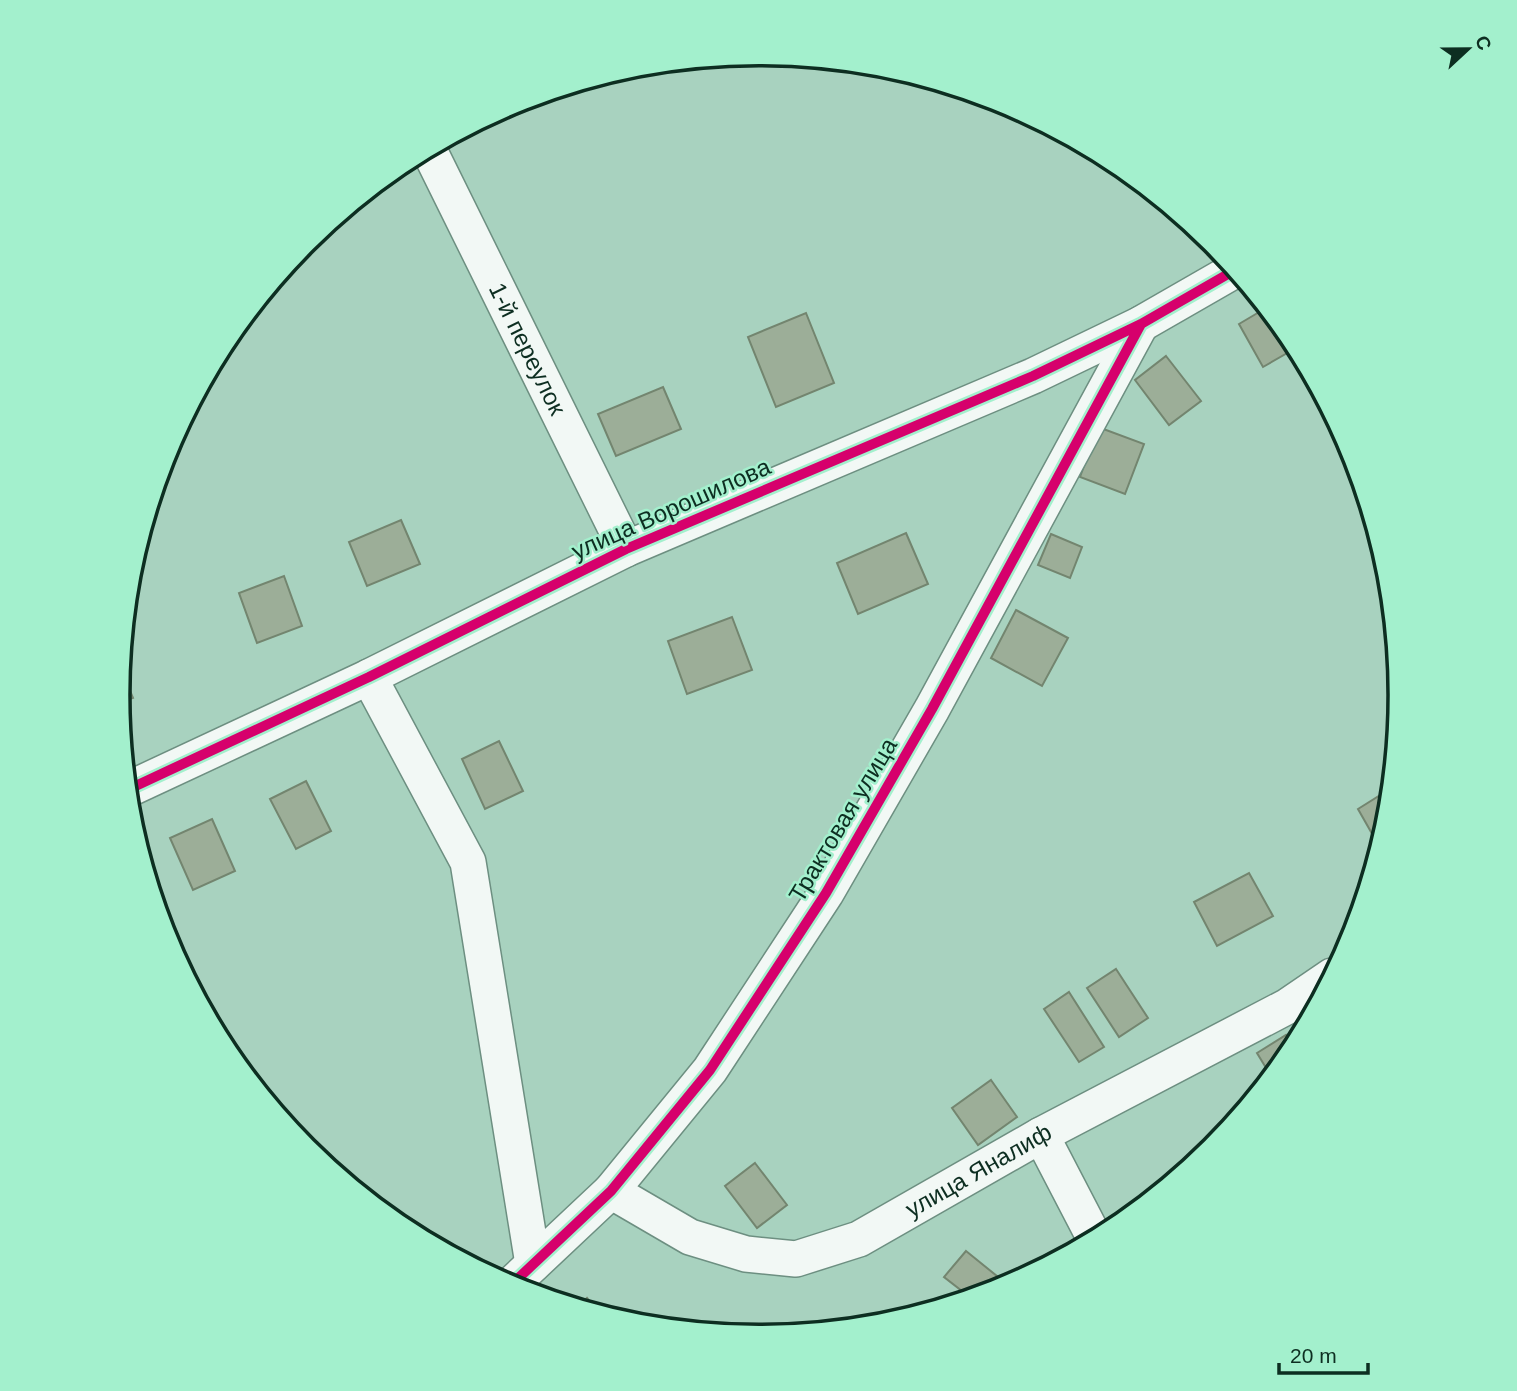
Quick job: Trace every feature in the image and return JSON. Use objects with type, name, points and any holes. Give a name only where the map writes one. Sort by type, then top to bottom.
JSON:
[{"type":"street","name":"1-й переулок","points":[[433,158],[626,548]]},
{"type":"street","name":"улица Ворошилова","points":[[136,786],[369,677],[626,548],[1033,376],[1141,324],[1226,275]]},
{"type":"street","name":"Трактовая улица","points":[[521,1275],[611,1191],[710,1070],[826,892],[932,709],[1141,324]]},
{"type":"street","points":[[369,677],[468,862],[521,1275]]},
{"type":"street","name":"улица Яналиф","points":[[611,1191],[690,1237],[746,1254],[796,1259],[859,1239],[1041,1135],[1288,1006],[1316,987]]},
{"type":"street","points":[[1041,1135],[1090,1229]]},
{"type":"building","points":[[806,313],[834,383],[776,407],[748,337]]},
{"type":"building","points":[[1258,313],[1286,354],[1263,367],[1239,324]]},
{"type":"building","points":[[1166,356],[1201,401],[1169,425],[1135,380]]},
{"type":"building","points":[[663,387],[681,429],[616,456],[598,414]]},
{"type":"building","points":[[1098,427],[1144,444],[1125,494],[1080,477]]},
{"type":"building","points":[[401,520],[420,564],[367,586],[349,542]]},
{"type":"building","points":[[906,533],[928,584],[858,614],[837,563]]},
{"type":"building","points":[[1051,534],[1082,547],[1070,578],[1038,565]]},
{"type":"building","points":[[284,576],[302,626],[257,643],[239,593]]},
{"type":"building","points":[[1016,610],[1068,638],[1042,686],[991,658]]},
{"type":"building","points":[[732,617],[752,670],[687,694],[668,641]]},
{"type":"building","points":[[499,741],[523,791],[485,809],[462,759]]},
{"type":"building","points":[[306,781],[331,831],[296,849],[270,799]]},
{"type":"building","points":[[1379,796],[1372,833],[1358,809]]},
{"type":"building","points":[[212,819],[235,871],[193,890],[170,838]]},
{"type":"building","points":[[1249,873],[1273,916],[1217,946],[1194,902]]},
{"type":"building","points":[[1116,969],[1148,1018],[1119,1037],[1087,988]]},
{"type":"building","points":[[1069,992],[1104,1047],[1079,1062],[1044,1009]]},
{"type":"building","points":[[1286,1035],[1287,1036],[1266,1067],[1257,1053]]},
{"type":"building","points":[[991,1080],[1017,1117],[978,1145],[952,1108]]},
{"type":"building","points":[[755,1163],[787,1205],[757,1228],[725,1186]]},
{"type":"building","points":[[966,1251],[998,1277],[962,1291],[944,1277]]},
{"type":"cycle path","points":[[136,786],[369,677],[626,549],[1033,376],[1141,324],[1226,275]]},
{"type":"cycle path","points":[[519,1277],[611,1191],[710,1070],[826,893],[932,709],[1141,324]]}]
